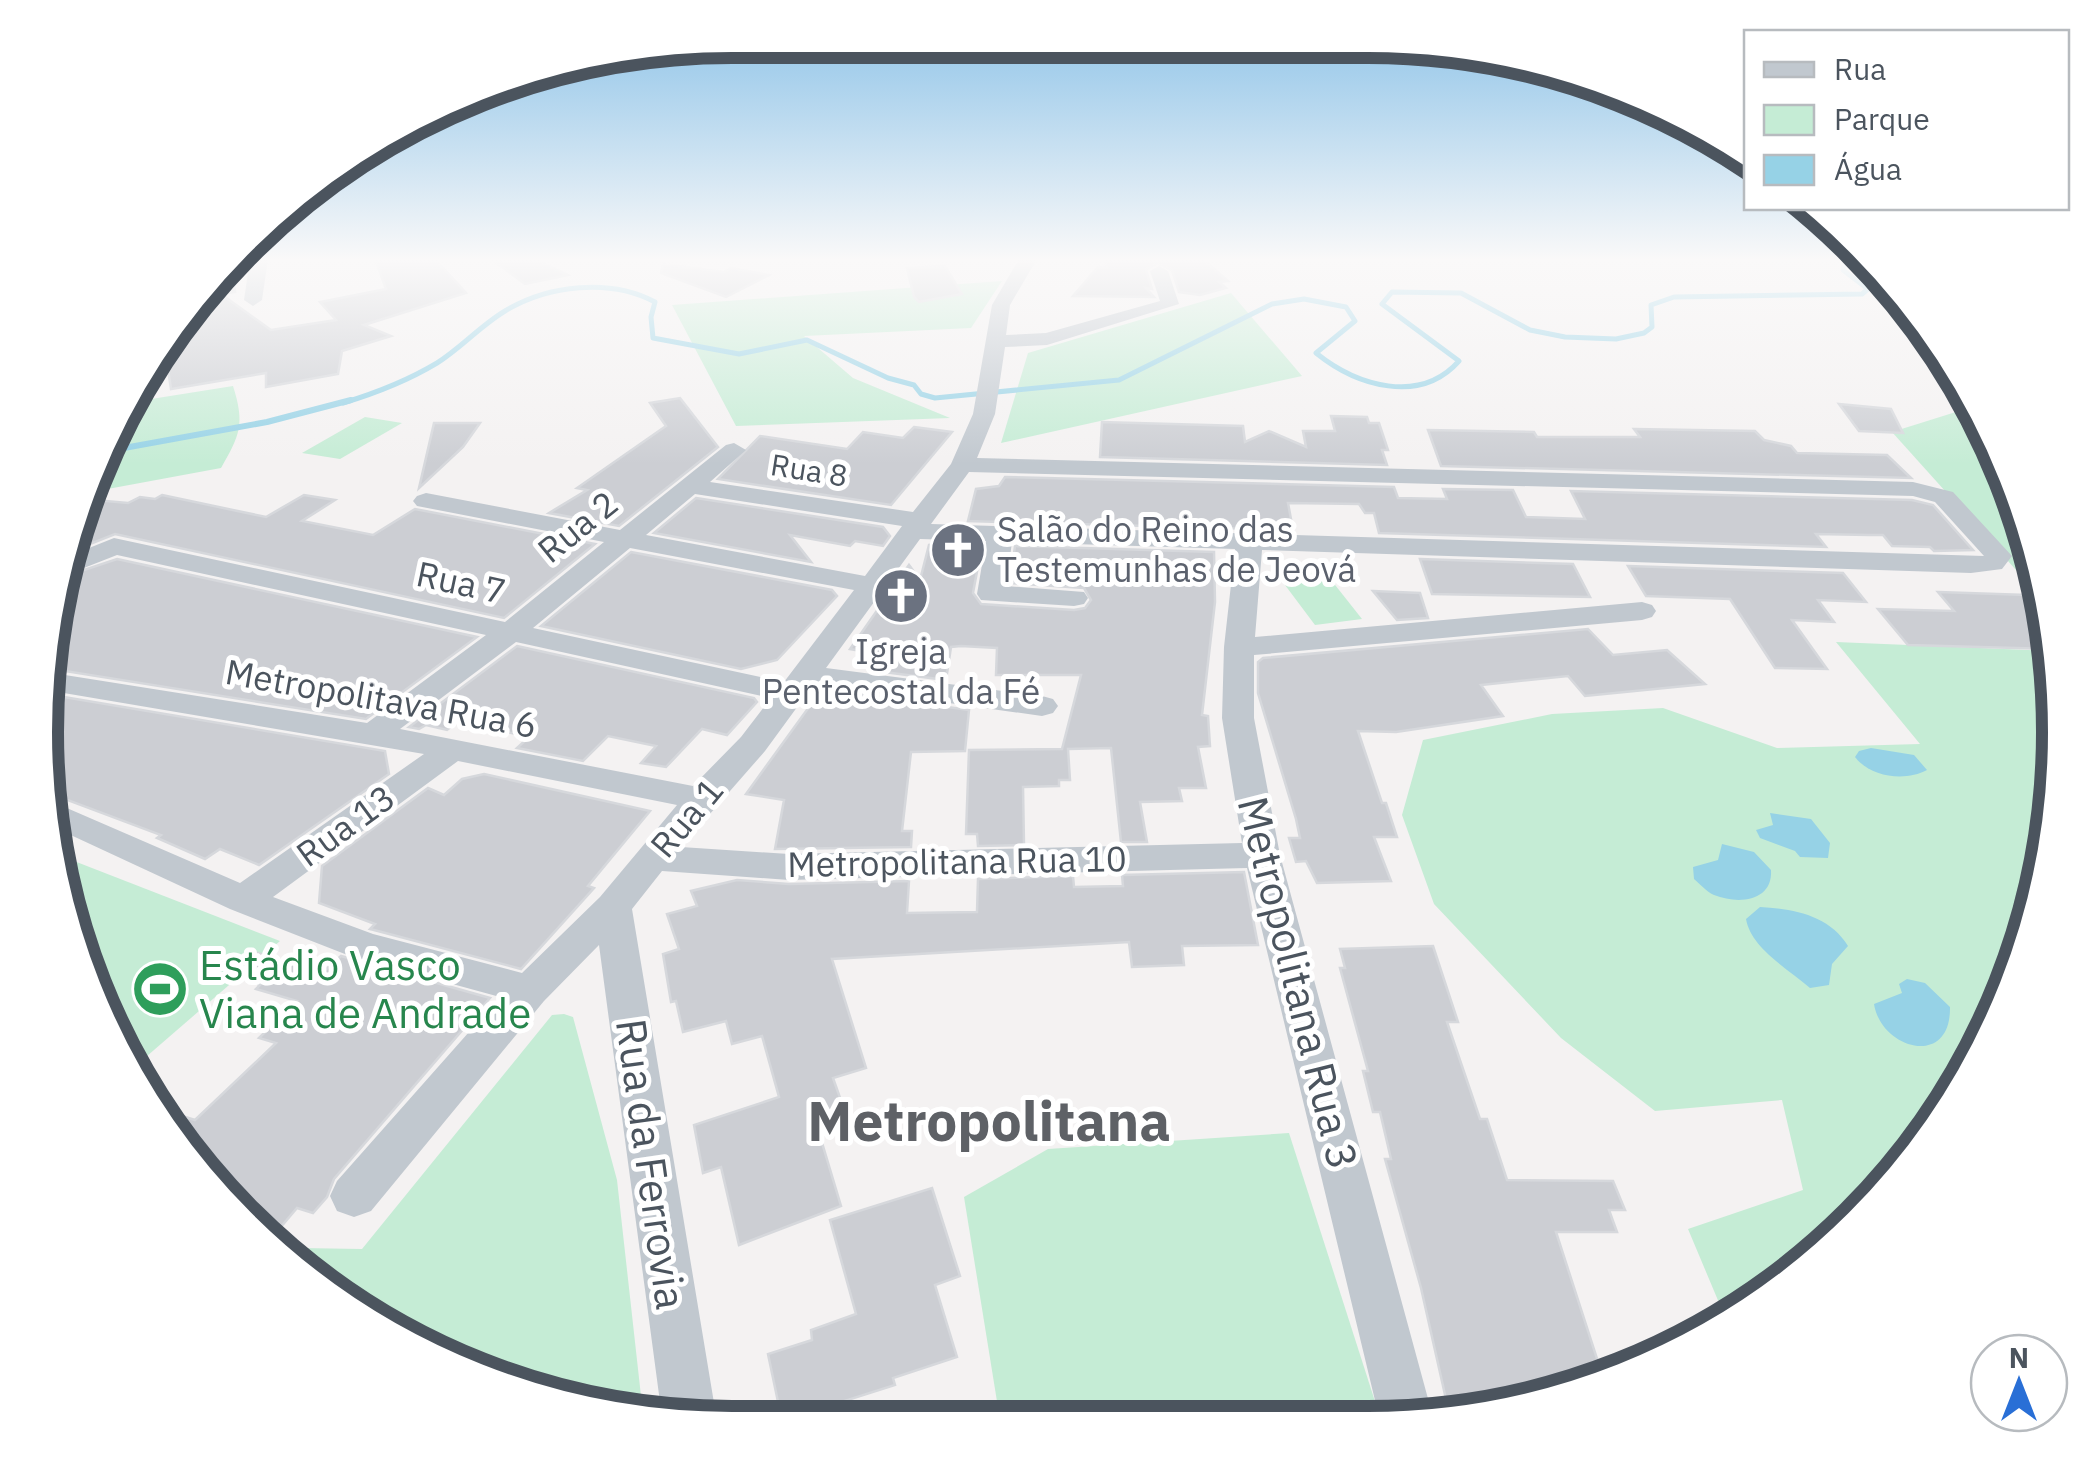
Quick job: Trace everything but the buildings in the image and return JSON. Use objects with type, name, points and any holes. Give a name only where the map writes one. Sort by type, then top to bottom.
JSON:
[{"type":"street","name":"Rua 1","points":[[354,1196],[530,990],[614,907],[701,799],[752,744],[962,465],[984,414],[997,327]]},
{"type":"street","points":[[995,340],[1058,337],[1091,327]]},
{"type":"street","name":"Rua 2","points":[[373,734],[510,632],[734,450]]},
{"type":"street","name":"Rua 8","points":[[688,486],[916,526],[1000,534],[1971,565],[1992,563],[1999,556],[1991,543],[1944,497],[1914,490],[962,465]]},
{"type":"street","name":"Rua 7","points":[[426,501],[870,585]]},
{"type":"street","points":[[1000,534],[991,594],[1074,598]]},
{"type":"street","name":"Metropolitana Rua 3","points":[[1249,543],[1239,648],[1238,718],[1262,855],[1403,1404]]},
{"type":"street","name":"Rua 7","points":[[79,561],[114,546],[510,632],[798,683],[1042,706]]},
{"type":"street","points":[[1239,648],[1642,611]]},
{"type":"street","name":"Metropolitava Rua 6","points":[[59,683],[373,734],[701,799]]},
{"type":"street","name":"Rua 13","points":[[243,900],[450,752]]},
{"type":"street","points":[[63,818],[243,900],[364,946],[530,990]]},
{"type":"street","name":"Metropolitana Rua 10","points":[[652,858],[788,868],[1262,855]]},
{"type":"street","name":"Rua da Ferrovia","points":[[614,907],[687,1404]]},
{"type":"green space","points":[[684,327],[971,327],[804,336],[853,378],[950,418],[736,426]]},
{"type":"green space","points":[[1115,327],[1260,327],[1302,376],[1001,443],[1028,353]]},
{"type":"green space","points":[[233,386],[239,429],[221,468],[103,490],[145,400]]},
{"type":"green space","points":[[1960,411],[2006,515],[2024,579],[1892,432]]},
{"type":"green space","points":[[365,417],[402,423],[340,459],[302,453]]},
{"type":"green space","points":[[1324,571],[1362,619],[1315,625],[1279,577]]},
{"type":"green space","points":[[1836,642],[2037,650],[2042,732],[2029,863],[2006,948],[1972,1030],[1928,1106],[1874,1176],[1812,1238],[1720,1305],[1688,1229],[1803,1190],[1782,1100],[1655,1111],[1561,1038],[1434,904],[1402,815],[1423,740],[1552,714],[1663,708],[1777,748],[1920,744]]},
{"type":"green space","name":"Estádio Vasco Viana de Andrade","points":[[69,859],[280,941],[143,1059],[93,948]]},
{"type":"green space","points":[[552,1015],[573,1017],[617,1180],[641,1400],[557,1383],[433,1336],[357,1292],[300,1248],[362,1249]]},
{"type":"green space","points":[[1289,1133],[1376,1406],[998,1406],[964,1197],[1048,1149]]},
{"type":"water","points":[[1871,748],[1914,755],[1927,770],[1909,776],[1879,773],[1855,757],[1859,751]]},
{"type":"water","points":[[1770,813],[1811,819],[1830,843],[1828,858],[1800,857],[1795,851],[1760,838],[1756,830],[1773,825]]},
{"type":"water","points":[[1722,844],[1754,852],[1771,870],[1770,880],[1760,894],[1744,900],[1724,898],[1711,894],[1694,879],[1693,867],[1718,860]]},
{"type":"water","points":[[1760,907],[1809,916],[1840,936],[1848,946],[1832,964],[1829,985],[1810,988],[1763,949],[1746,919]]},
{"type":"water","points":[[1907,979],[1925,983],[1950,1007],[1947,1027],[1940,1039],[1928,1045],[1901,1041],[1879,1020],[1874,1004],[1902,993],[1899,984]]},
{"type":"waterway","points":[[343,403],[426,369],[483,327]]},
{"type":"waterway","points":[[652,327],[653,338],[739,354],[807,340],[888,378],[914,385],[921,394],[935,398],[1119,380],[1225,327]]},
{"type":"waterway","points":[[1347,327],[1316,353],[1369,382],[1407,387],[1443,375],[1459,361],[1413,327]]},
{"type":"waterway","points":[[1525,327],[1565,337],[1616,339],[1644,333],[1652,327]]},
{"type":"waterway","points":[[120,449],[267,422],[351,400]]},
{"type":"place","name":"Salão do Reino das Testemunhas de Jeová","points":[[958,550]]},
{"type":"place","name":"Igreja Pentecostal da Fé","points":[[901,596]]},
{"type":"place","name":"Estádio Vasco Viana de Andrade","points":[[160,989]]},
{"type":"district","name":"Metropolitana","points":[[989,1122]]}]
